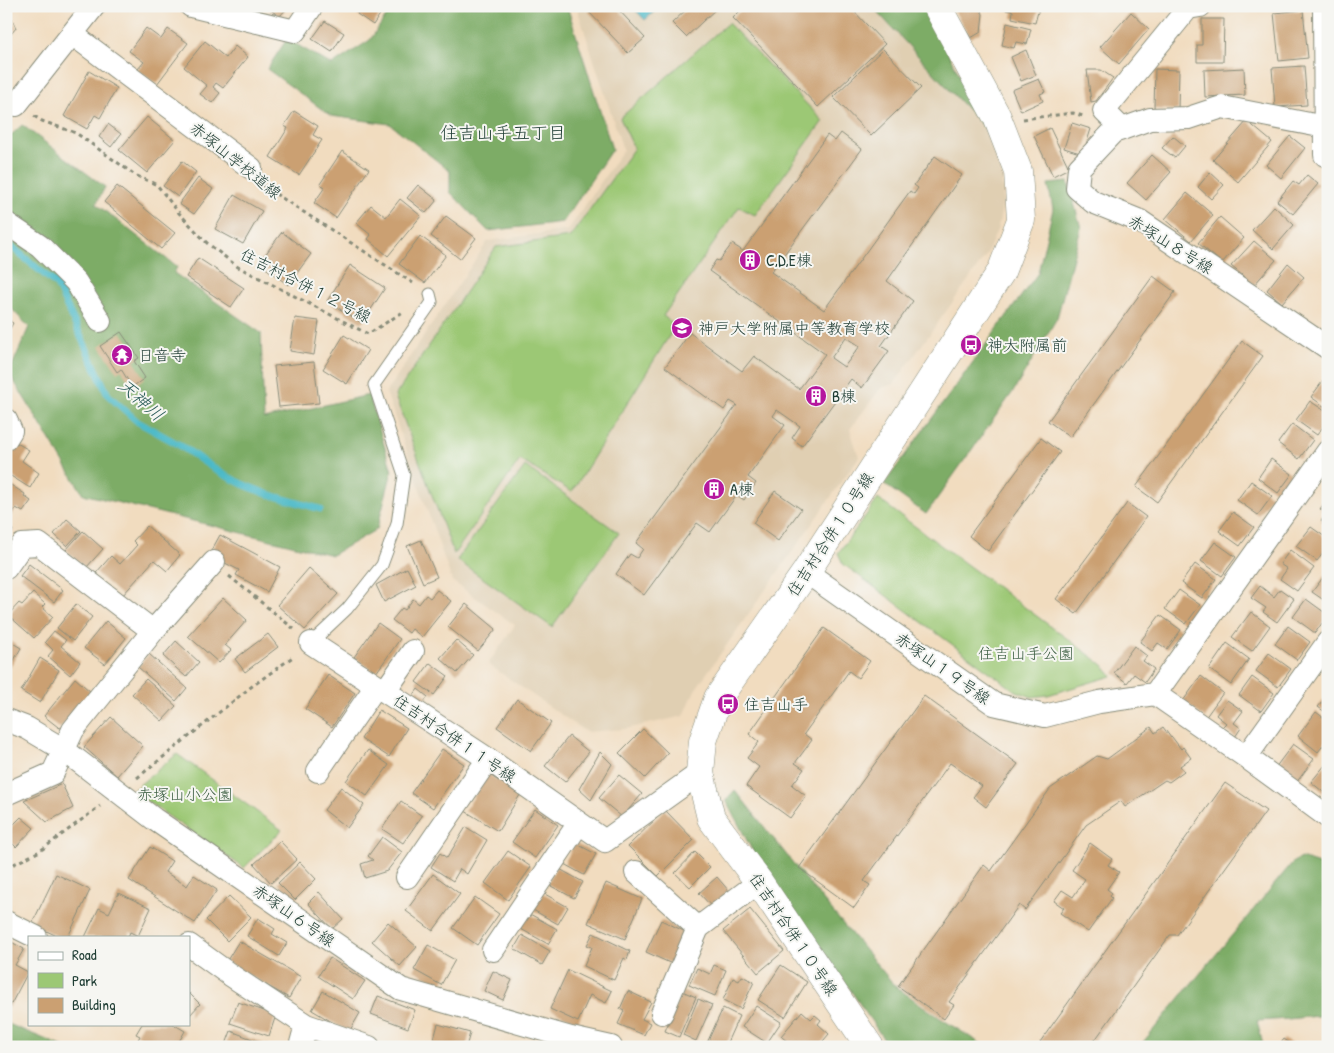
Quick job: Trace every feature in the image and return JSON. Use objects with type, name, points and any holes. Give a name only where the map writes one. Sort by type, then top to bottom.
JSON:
[{"type":"street","points":[[16,105],[94,6]]},
{"type":"street","points":[[191,6],[295,31],[312,6]]},
{"type":"street","name":"住吉村合併１０号線","points":[[870,1047],[759,882],[711,818],[700,773],[703,741],[718,698],[806,572],[1001,272],[1021,220],[1018,171],[992,109],[937,6]]},
{"type":"street","points":[[1200,6],[1188,8],[1104,111],[1118,130],[1150,119],[1189,118],[1222,107],[1325,127]]},
{"type":"street","points":[[1324,6],[1326,155]]},
{"type":"street","name":"赤塚山学校道線","points":[[72,34],[251,168]]},
{"type":"street","name":"赤塚山８号線","points":[[1118,130],[1079,168],[1077,188],[1093,202],[1140,221],[1328,348]]},
{"type":"street","points":[[6,223],[40,246],[76,282],[100,321]]},
{"type":"street","points":[[6,420],[11,431],[6,439]]},
{"type":"street","points":[[1328,451],[1155,694],[1328,817]]},
{"type":"street","points":[[6,568],[22,545],[40,544],[153,631]]},
{"type":"street","points":[[6,794],[53,773],[73,730],[153,631],[214,562]]},
{"type":"street","name":"赤塚山１９号線","points":[[806,572],[994,704],[1045,716],[1099,702],[1155,694]]},
{"type":"street","points":[[1246,757],[1328,642]]},
{"type":"street","name":"住吉村合併１１号線","points":[[311,643],[488,759],[605,841],[700,773]]},
{"type":"street","points":[[318,771],[381,689],[413,651]]},
{"type":"street","name":"赤塚山６号線","points":[[6,720],[27,728],[64,750],[154,819],[401,989],[571,1038],[612,1047]]},
{"type":"street","points":[[407,877],[488,759]]},
{"type":"street","points":[[493,950],[579,823]]},
{"type":"street","points":[[636,872],[698,928]]},
{"type":"street","points":[[662,1013],[698,928],[759,882]]},
{"type":"street","points":[[6,922],[34,936]]},
{"type":"street","points":[[190,946],[306,1025],[369,1047]]},
{"type":"street","points":[[300,1047],[306,1025]]},
{"type":"lane","points":[[311,643],[347,609],[382,565],[397,524],[404,475],[374,385],[432,302],[430,294]]},
{"type":"path","name":"住吉村合併１２号線","points":[[16,105],[42,121],[76,133],[135,175],[157,185],[179,213],[207,243],[238,267],[368,334],[430,294]]},
{"type":"path","points":[[1001,128],[1025,118],[1073,112],[1118,130]]},
{"type":"path","name":"赤塚山学校道線","points":[[251,168],[258,183],[430,294]]},
{"type":"path","points":[[6,868],[40,851],[119,792],[251,687],[311,643],[214,562]]},
{"type":"shaded area","name":"神戸大学附属中等教育学校","points":[[580,6],[872,6],[992,136],[1002,176],[1003,202],[998,228],[987,254],[894,384],[881,388],[850,429],[859,457],[695,690],[684,716],[625,729],[586,732],[488,664],[515,625],[452,581],[386,392],[488,241],[568,230],[623,150],[578,11]]},
{"type":"green space","points":[[393,6],[567,6],[612,149],[563,222],[488,231],[450,192],[450,171],[390,124],[331,116],[267,69],[287,39],[332,65],[370,40]]},
{"type":"green space","points":[[872,6],[923,6],[992,136]]},
{"type":"green space","points":[[728,23],[823,121],[755,215],[739,207],[663,316],[676,325],[572,492],[520,460],[454,554],[395,396],[496,247],[570,237],[634,148],[620,118]]},
{"type":"green space","points":[[22,125],[105,187],[96,204],[177,267],[174,273],[261,333],[264,419],[369,395],[392,471],[377,529],[332,555],[83,494],[9,373],[29,327],[6,303],[6,140]]},
{"type":"green space","points":[[1068,182],[1081,228],[1057,318],[1015,389],[926,514],[884,484],[1038,273],[1053,209],[1048,184]]},
{"type":"green space","points":[[525,466],[619,533],[552,627],[457,560]]},
{"type":"green space","name":"住吉山手公園","points":[[878,499],[1103,665],[1112,676],[1048,695],[1032,697],[1014,690],[843,564],[838,553]]},
{"type":"green space","name":"赤塚山小公園","points":[[177,754],[282,830],[244,868],[132,791]]},
{"type":"green space","points":[[735,790],[812,887],[896,987],[986,1047],[889,1047],[828,957],[755,856],[726,800]]},
{"type":"green space","points":[[1301,858],[1328,867],[1328,1015],[1257,1021],[1262,1047],[1139,1047],[1293,862]]},
{"type":"green space","points":[[6,1023],[64,1047],[6,1047]]},
{"type":"water","points":[[632,6],[660,6],[645,20]]},
{"type":"building","points":[[6,6],[16,28],[6,40]]},
{"type":"building","points":[[267,6],[289,6],[279,17]]},
{"type":"building","points":[[363,6],[385,7],[373,25],[357,14]]},
{"type":"building","points":[[593,6],[615,6],[645,38],[628,53],[588,11]]},
{"type":"building","points":[[690,6],[719,6],[686,37],[672,23]]},
{"type":"building","points":[[745,6],[849,6],[885,44],[818,107],[733,18]]},
{"type":"building","points":[[958,6],[978,6],[983,14],[981,32],[971,38],[953,9]]},
{"type":"building","points":[[1007,6],[1039,8],[1035,23],[1012,18],[1013,11],[1006,10]]},
{"type":"building","points":[[1303,10],[1308,58],[1279,61],[1274,13]]},
{"type":"building","points":[[1131,12],[1149,29],[1119,64],[1100,47]]},
{"type":"building","points":[[1202,19],[1224,19],[1223,62],[1197,62],[1197,45],[1202,45]]},
{"type":"building","points":[[325,21],[344,33],[332,52],[312,39]]},
{"type":"building","points":[[1007,23],[1031,29],[1027,44],[1016,42],[1014,48],[1002,45]]},
{"type":"building","points":[[146,28],[161,39],[168,29],[188,43],[157,84],[137,70],[144,62],[129,51]]},
{"type":"building","points":[[205,41],[226,58],[235,46],[248,57],[223,88],[216,83],[213,87],[220,93],[212,103],[200,94],[207,86],[184,67]]},
{"type":"building","points":[[883,49],[921,88],[871,136],[833,97]]},
{"type":"building","points":[[1026,50],[1036,75],[1021,81],[1011,57]]},
{"type":"building","points":[[1304,66],[1307,105],[1275,107],[1272,68]]},
{"type":"building","points":[[1244,68],[1245,95],[1205,97],[1204,70]]},
{"type":"building","points":[[1155,69],[1179,70],[1178,110],[1154,109]]},
{"type":"building","points":[[1087,70],[1101,70],[1113,78],[1096,101],[1091,102]]},
{"type":"building","points":[[89,71],[117,88],[100,118],[95,115],[87,129],[64,116]]},
{"type":"building","points":[[1039,79],[1045,92],[1040,94],[1043,101],[1021,111],[1012,90]]},
{"type":"building","points":[[294,111],[318,126],[313,135],[322,140],[299,175],[270,157],[288,128],[284,126]]},
{"type":"building","points":[[147,117],[175,140],[147,173],[119,150]]},
{"type":"building","points":[[1247,121],[1272,142],[1238,182],[1213,160]]},
{"type":"building","points":[[1072,123],[1091,129],[1083,154],[1064,148]]},
{"type":"building","points":[[108,124],[121,134],[111,147],[99,137]]},
{"type":"building","points":[[1050,128],[1069,168],[1053,176],[1034,136]]},
{"type":"building","points":[[841,133],[862,149],[771,272],[824,310],[910,191],[914,194],[918,188],[914,185],[935,156],[962,175],[887,281],[913,301],[881,346],[889,351],[862,388],[851,379],[802,446],[792,438],[800,426],[777,410],[773,416],[785,425],[748,477],[756,483],[744,500],[737,495],[710,532],[697,523],[644,595],[616,574],[630,554],[637,558],[643,549],[636,543],[737,405],[730,401],[724,410],[665,367],[690,333],[742,371],[754,356],[799,389],[825,354],[709,271],[716,260],[719,261],[732,244],[743,251],[827,135],[835,141]],"holes":[[[846,337],[860,346],[844,367],[831,358]]]},
{"type":"building","points":[[1173,136],[1185,146],[1175,158],[1162,148]]},
{"type":"building","points":[[1290,136],[1305,148],[1281,178],[1266,165]]},
{"type":"building","points":[[342,151],[369,169],[336,218],[314,203],[325,187],[320,184]]},
{"type":"building","points":[[1152,155],[1171,172],[1146,200],[1127,183]]},
{"type":"building","points":[[182,161],[196,172],[178,197],[163,186]]},
{"type":"building","points":[[1210,172],[1224,185],[1211,199],[1198,187]]},
{"type":"building","points":[[1307,175],[1318,184],[1293,214],[1277,201],[1293,181],[1299,185]]},
{"type":"building","points":[[198,178],[213,189],[194,214],[179,204]]},
{"type":"building","points":[[418,185],[437,200],[426,213],[407,198]]},
{"type":"building","points":[[117,186],[175,233],[161,249],[104,202]]},
{"type":"building","points":[[1187,193],[1213,215],[1191,241],[1165,219]]},
{"type":"building","points":[[234,195],[262,211],[243,244],[215,229]]},
{"type":"building","points":[[400,199],[421,216],[388,256],[368,239],[371,235],[356,223],[371,205],[386,217]]},
{"type":"building","points":[[1274,206],[1294,225],[1273,249],[1252,230]]},
{"type":"building","points":[[446,216],[476,238],[460,259],[431,236]]},
{"type":"building","points":[[1220,217],[1244,238],[1222,263],[1198,243]]},
{"type":"building","points":[[282,232],[311,254],[288,285],[259,263]]},
{"type":"building","points":[[420,236],[446,255],[425,283],[399,264]]},
{"type":"building","points":[[1254,241],[1276,260],[1254,285],[1231,266]]},
{"type":"building","points":[[198,258],[244,288],[231,307],[186,277]]},
{"type":"building","points":[[1288,263],[1304,277],[1282,303],[1267,290]]},
{"type":"building","points":[[350,265],[385,288],[362,323],[327,301]]},
{"type":"building","points":[[1153,276],[1175,292],[1070,437],[1048,421]]},
{"type":"building","points":[[295,318],[319,321],[314,355],[290,351]]},
{"type":"building","points":[[6,319],[13,323],[6,336]]},
{"type":"building","points":[[121,332],[139,358],[134,361],[145,378],[132,387],[121,369],[117,372],[100,346]]},
{"type":"building","points":[[344,335],[368,350],[347,384],[323,369]]},
{"type":"building","points":[[1242,341],[1263,356],[1157,502],[1136,487]]},
{"type":"building","points":[[314,362],[319,403],[279,407],[274,366]]},
{"type":"building","points":[[1325,378],[1328,380],[1328,409],[1311,397]]},
{"type":"building","points":[[1310,401],[1328,413],[1328,420],[1317,435],[1296,420]]},
{"type":"building","points":[[1292,424],[1313,440],[1299,459],[1278,443]]},
{"type":"building","points":[[1041,438],[1060,452],[988,551],[969,536]]},
{"type":"building","points":[[15,442],[29,450],[22,461],[39,473],[30,488],[6,473],[8,463],[6,462],[6,455]]},
{"type":"building","points":[[1271,459],[1292,474],[1278,493],[1258,478]]},
{"type":"building","points":[[1251,481],[1272,496],[1258,515],[1237,500]]},
{"type":"building","points":[[6,482],[25,494],[24,496],[31,501],[23,512],[16,508],[10,517],[6,515]]},
{"type":"building","points":[[775,491],[801,509],[778,541],[753,523]]},
{"type":"building","points":[[1328,498],[1328,525],[1321,521],[1327,513],[1320,509]]},
{"type":"building","points":[[1127,503],[1146,517],[1076,614],[1056,599]]},
{"type":"building","points":[[1233,512],[1254,527],[1240,546],[1219,531]]},
{"type":"building","points":[[67,519],[81,531],[67,546],[54,534]]},
{"type":"building","points":[[6,526],[13,530],[6,541]]},
{"type":"building","points":[[147,526],[180,555],[167,571],[154,560],[122,596],[96,573],[111,556],[120,564],[137,545],[133,541]]},
{"type":"building","points":[[1311,527],[1328,539],[1328,547],[1317,561],[1296,546]]},
{"type":"building","points":[[83,531],[103,549],[86,568],[66,550]]},
{"type":"building","points":[[220,535],[280,567],[267,592],[236,575],[239,570],[209,555]]},
{"type":"building","points":[[421,540],[437,577],[423,583],[407,546]]},
{"type":"building","points":[[1215,542],[1236,557],[1222,576],[1201,561]]},
{"type":"building","points":[[1290,550],[1314,568],[1297,591],[1280,579],[1287,569],[1280,564]]},
{"type":"building","points":[[29,564],[63,590],[54,602],[20,576]]},
{"type":"building","points":[[1195,564],[1216,579],[1202,598],[1181,583]]},
{"type":"building","points":[[309,568],[338,594],[305,630],[277,605]]},
{"type":"building","points":[[407,568],[416,585],[384,602],[376,585]]},
{"type":"building","points":[[1328,571],[1328,603],[1312,592]]},
{"type":"building","points":[[1260,586],[1274,597],[1280,589],[1294,599],[1277,622],[1263,612],[1266,608],[1251,598]]},
{"type":"building","points":[[437,590],[451,601],[422,637],[412,629],[409,633],[392,620],[402,608],[405,610],[413,599],[419,604],[426,595],[430,598]]},
{"type":"building","points":[[1179,590],[1200,605],[1186,624],[1165,609]]},
{"type":"building","points":[[33,593],[45,604],[42,607],[53,617],[34,638],[8,615],[19,603],[22,605]]},
{"type":"building","points":[[223,598],[247,620],[225,645],[231,650],[219,663],[188,636]]},
{"type":"building","points":[[1306,599],[1328,615],[1315,633],[1293,617]]},
{"type":"building","points":[[76,604],[92,617],[73,641],[57,628]]},
{"type":"building","points":[[466,604],[496,629],[478,651],[448,627]]},
{"type":"building","points":[[1251,612],[1270,626],[1252,651],[1232,637]]},
{"type":"building","points":[[1160,615],[1181,630],[1167,649],[1158,643],[1152,651],[1140,642]]},
{"type":"building","points":[[106,621],[126,638],[105,664],[84,648]]},
{"type":"building","points":[[378,623],[400,639],[376,673],[354,657]]},
{"type":"building","points":[[1288,626],[1310,642],[1297,660],[1275,644]]},
{"type":"building","points":[[824,628],[870,661],[858,678],[849,671],[804,734],[812,740],[795,763],[804,769],[792,785],[806,796],[790,818],[746,786],[759,767],[747,758],[759,742],[749,734]]},
{"type":"building","points":[[54,631],[66,640],[61,646],[80,662],[70,675],[48,656],[53,650],[45,642]]},
{"type":"building","points":[[268,634],[278,647],[245,672],[235,659]]},
{"type":"building","points":[[6,639],[21,648],[6,674]]},
{"type":"building","points":[[456,640],[473,655],[457,673],[440,658]]},
{"type":"building","points":[[176,641],[199,662],[186,677],[163,656]]},
{"type":"building","points":[[1227,643],[1249,659],[1231,685],[1209,669]]},
{"type":"building","points":[[1134,646],[1147,656],[1143,661],[1154,669],[1145,682],[1134,674],[1127,683],[1114,673]]},
{"type":"building","points":[[1269,653],[1291,669],[1278,687],[1256,671]]},
{"type":"building","points":[[149,654],[187,688],[176,701],[138,667]]},
{"type":"building","points":[[40,658],[59,670],[40,703],[21,691]]},
{"type":"building","points":[[430,663],[448,676],[434,695],[416,682]]},
{"type":"building","points":[[328,675],[355,693],[332,727],[305,709]]},
{"type":"building","points":[[1201,676],[1223,693],[1205,718],[1183,701]]},
{"type":"building","points":[[1252,677],[1274,693],[1261,711],[1239,695]]},
{"type":"building","points":[[75,678],[91,692],[61,728],[44,716]]},
{"type":"building","points":[[146,679],[176,706],[162,721],[132,694]]},
{"type":"building","points":[[418,689],[428,697],[420,707],[411,699]]},
{"type":"building","points":[[1328,695],[1328,714],[1318,707]]},
{"type":"building","points":[[924,696],[1018,764],[986,807],[973,797],[982,786],[950,763],[864,881],[870,885],[854,908],[799,868]]},
{"type":"building","points":[[517,699],[551,723],[531,751],[497,727]]},
{"type":"building","points":[[1227,700],[1243,711],[1234,723],[1241,728],[1235,737],[1222,727],[1226,723],[1216,715]]},
{"type":"building","points":[[379,710],[407,728],[389,757],[361,739]]},
{"type":"building","points":[[1316,712],[1328,721],[1328,739],[1318,752],[1298,736]]},
{"type":"building","points":[[111,717],[143,746],[117,776],[84,747]]},
{"type":"building","points":[[1151,727],[1155,733],[1163,727],[1181,749],[1183,747],[1191,758],[1180,766],[1184,771],[1169,782],[1165,780],[1125,807],[1121,801],[1086,825],[1025,910],[1019,905],[949,1002],[954,1005],[944,1019],[898,986],[984,865],[991,871],[1050,789],[1097,756],[1107,759]]},
{"type":"building","points":[[643,729],[668,753],[645,778],[619,753]]},
{"type":"building","points":[[569,736],[589,752],[565,782],[545,766]]},
{"type":"building","points":[[1293,744],[1314,759],[1296,783],[1275,768]]},
{"type":"building","points":[[442,749],[464,764],[433,808],[411,793]]},
{"type":"building","points":[[368,750],[389,765],[367,796],[346,781]]},
{"type":"building","points":[[600,752],[612,764],[591,800],[579,789]]},
{"type":"building","points":[[1326,764],[1328,765],[1328,796],[1311,782]]},
{"type":"building","points":[[488,774],[520,795],[498,831],[465,811]]},
{"type":"building","points":[[619,775],[642,794],[622,817],[599,798]]},
{"type":"building","points":[[1225,783],[1266,811],[1177,935],[1170,935],[1090,1047],[1047,1047],[1040,1042]]},
{"type":"building","points":[[62,784],[73,808],[47,822],[24,801]]},
{"type":"building","points":[[341,787],[364,805],[347,828],[324,810]]},
{"type":"building","points":[[401,801],[422,816],[403,843],[382,829]]},
{"type":"building","points":[[535,809],[558,825],[535,858],[512,842]]},
{"type":"building","points":[[665,810],[694,840],[658,876],[628,846]]},
{"type":"building","points":[[21,817],[34,828],[16,847],[6,837],[6,832]]},
{"type":"building","points":[[466,827],[487,840],[467,874],[460,869],[453,881],[431,867],[440,853],[447,858]]},
{"type":"building","points":[[382,837],[402,852],[387,871],[365,878],[361,864],[373,860],[368,856]]},
{"type":"building","points":[[280,841],[297,859],[271,883],[254,864]]},
{"type":"building","points":[[575,843],[596,854],[584,875],[564,864]]},
{"type":"building","points":[[1090,843],[1112,859],[1108,865],[1119,872],[1107,889],[1112,893],[1110,896],[1112,898],[1088,932],[1060,913],[1064,908],[1054,901],[1062,890],[1073,897],[1085,879],[1072,870]]},
{"type":"building","points":[[150,847],[172,861],[165,872],[187,886],[194,875],[217,890],[195,923],[129,880]]},
{"type":"building","points":[[508,851],[531,867],[508,900],[485,883]]},
{"type":"building","points":[[695,852],[710,867],[690,887],[675,873]]},
{"type":"building","points":[[300,862],[316,879],[295,900],[278,883]]},
{"type":"building","points":[[556,867],[583,882],[574,898],[547,884]]},
{"type":"building","points":[[56,874],[90,890],[68,936],[57,936],[32,924]]},
{"type":"building","points":[[433,874],[460,894],[433,931],[406,911]]},
{"type":"building","points":[[717,877],[729,891],[712,907],[699,893]]},
{"type":"building","points":[[606,883],[642,899],[625,939],[588,923]]},
{"type":"building","points":[[319,892],[343,919],[332,929],[308,903]]},
{"type":"building","points":[[119,893],[151,908],[138,936],[130,932],[128,936],[85,936],[99,908],[109,913]]},
{"type":"building","points":[[543,893],[568,907],[558,924],[533,910]]},
{"type":"building","points":[[229,896],[251,917],[227,941],[206,920]]},
{"type":"building","points":[[475,897],[499,914],[477,945],[453,928]]},
{"type":"building","points":[[750,909],[784,951],[758,973],[723,931]]},
{"type":"building","points":[[528,913],[557,929],[548,944],[519,928]]},
{"type":"building","points":[[258,918],[275,929],[272,934],[287,943],[279,956],[247,936]]},
{"type":"building","points":[[661,920],[686,932],[672,964],[646,952]]},
{"type":"building","points":[[388,922],[417,947],[400,966],[372,941]]},
{"type":"building","points":[[593,933],[630,951],[627,960],[624,958],[614,980],[584,966],[592,947],[587,945]]},
{"type":"building","points":[[522,935],[550,951],[542,965],[514,949]]},
{"type":"building","points":[[6,939],[24,949],[15,965],[28,972],[9,1008],[6,1006]]},
{"type":"building","points":[[239,941],[301,977],[289,998],[226,962]]},
{"type":"building","points":[[428,945],[455,960],[441,985],[414,970]]},
{"type":"building","points":[[330,958],[365,981],[353,999],[318,976]]},
{"type":"building","points":[[714,965],[726,970],[715,996],[689,985],[697,968],[710,974]]},
{"type":"building","points":[[781,965],[807,982],[785,1017],[758,1000]]},
{"type":"building","points":[[568,970],[612,991],[606,1003],[590,995],[578,1022],[550,1009]]},
{"type":"building","points":[[493,971],[512,980],[503,1000],[484,991]]},
{"type":"building","points":[[742,976],[754,982],[741,1009],[723,1000],[733,978],[739,981]]},
{"type":"building","points":[[323,991],[360,1013],[349,1032],[312,1010]]},
{"type":"building","points":[[628,991],[651,1002],[642,1019],[650,1023],[644,1035],[618,1024],[624,1011],[620,1009]]},
{"type":"building","points":[[682,991],[696,997],[679,1037],[665,1031]]},
{"type":"building","points":[[190,994],[200,1004],[190,1015]]},
{"type":"building","points":[[378,996],[415,1010],[408,1028],[371,1014]]},
{"type":"building","points":[[698,999],[712,1005],[696,1041],[683,1035]]},
{"type":"building","points":[[238,1002],[276,1015],[269,1036],[230,1023]]},
{"type":"building","points":[[756,1006],[781,1022],[767,1043],[742,1027]]},
{"type":"building","points":[[723,1008],[739,1016],[725,1047],[715,1047],[707,1043]]},
{"type":"building","points":[[802,1011],[811,1019],[815,1015],[821,1020],[818,1024],[829,1034],[818,1047],[791,1047],[781,1036]]},
{"type":"building","points":[[438,1024],[470,1033],[466,1047],[432,1046]]},
{"type":"building","points":[[141,1026],[176,1026],[185,1031],[176,1047],[134,1047],[140,1036],[136,1034]]},
{"type":"building","points":[[231,1031],[273,1047],[225,1047]]},
{"type":"building","points":[[1284,1039],[1296,1047],[1278,1047]]},
{"type":"waterway","name":"天神川","points":[[6,242],[57,285],[108,395],[138,422],[178,444],[219,472],[242,484],[267,494],[320,509]]},
{"type":"place","name":"C,D,E棟","points":[[750,260]]},
{"type":"place","name":"神戸大学附属中等教育学校","points":[[682,328]]},
{"type":"place","name":"神大附属前","points":[[971,345]]},
{"type":"place","name":"日音寺","points":[[122,355]]},
{"type":"place","name":"B棟","points":[[816,396]]},
{"type":"place","name":"A棟","points":[[714,489]]},
{"type":"place","name":"住吉山手","points":[[728,704]]},
{"type":"district","name":"住吉山手五丁目","points":[[503,133]]}]
